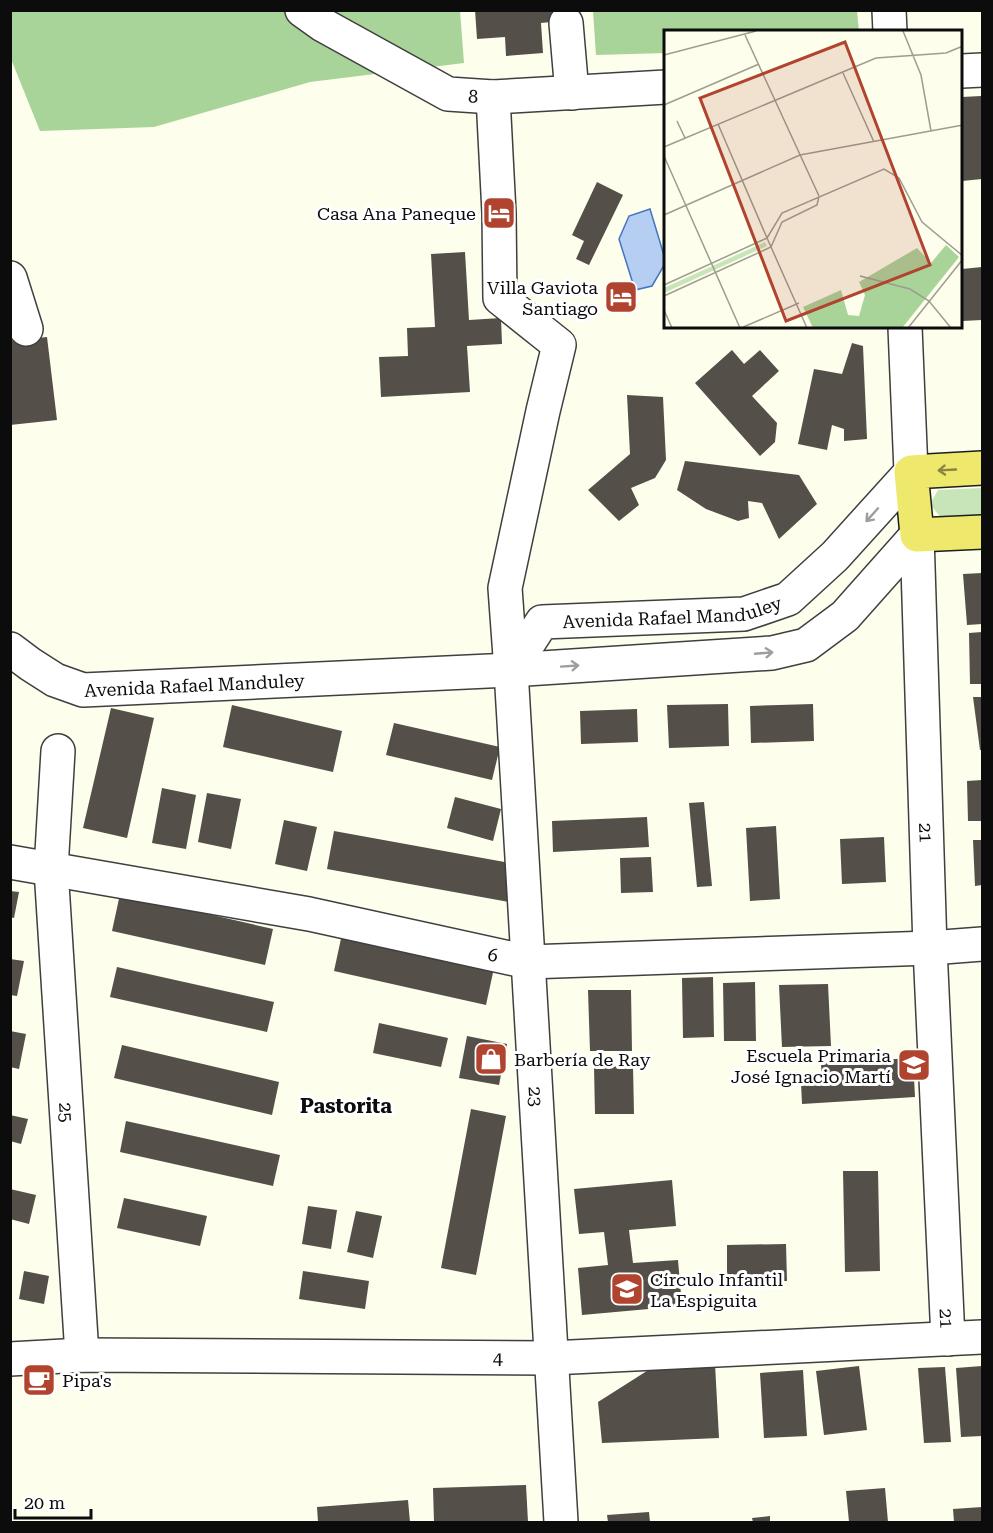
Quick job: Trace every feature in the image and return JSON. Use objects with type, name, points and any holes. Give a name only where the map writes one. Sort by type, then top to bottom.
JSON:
[{"type":"main road","points":[[911,472],[982,468]]},
{"type":"main road","name":"21","points":[[911,472],[917,535]]},
{"type":"main road","points":[[917,535],[982,532]]},
{"type":"street","name":"8","points":[[302,10],[322,25],[448,94],[493,98],[664,87]]},
{"type":"street","points":[[889,10],[891,30]]},
{"type":"street","points":[[566,23],[572,93]]},
{"type":"street","points":[[963,71],[982,70]]},
{"type":"street","name":"23","points":[[493,98],[499,213],[500,297],[559,345],[505,588],[561,1522]]},
{"type":"street","points":[[10,278],[26,329]]},
{"type":"street","name":"21","points":[[905,328],[911,472]]},
{"type":"street","name":"Avenida Rafael Manduley","points":[[511,670],[542,622],[744,614],[788,599],[835,556],[911,472]]},
{"type":"street","name":"Avenida Rafael Manduley","points":[[17,660],[55,680],[83,690],[511,670],[772,653],[806,645],[844,616],[917,535]]},
{"type":"street","name":"21","points":[[917,535],[930,948],[948,1339]]},
{"type":"street","name":"25","points":[[58,751],[51,869],[82,1355]]},
{"type":"street","name":"6","points":[[10,862],[309,914],[528,962],[930,948],[982,944]]},
{"type":"street","name":"4","points":[[10,1359],[82,1355],[551,1358],[982,1337]]},
{"type":"green space","points":[[10,11],[460,11],[464,63],[310,82],[154,127],[40,131],[11,59]]},
{"type":"green space","points":[[593,11],[857,11],[859,30],[664,30],[664,53],[596,55]]},
{"type":"green space","points":[[982,488],[982,516],[941,518],[930,504],[938,490]]},
{"type":"water","points":[[650,209],[664,255],[664,265],[652,286],[635,290],[619,239],[629,216]]},
{"type":"building","points":[[475,10],[580,10],[580,19],[541,23],[543,53],[506,56],[505,37],[477,39]]},
{"type":"building","points":[[981,96],[982,179],[963,181],[963,97]]},
{"type":"building","points":[[597,182],[623,195],[589,265],[576,259],[584,241],[572,235]]},
{"type":"building","points":[[465,252],[469,320],[501,318],[502,344],[467,346],[470,392],[381,397],[379,357],[408,356],[407,328],[435,327],[431,254]]},
{"type":"building","points":[[982,267],[982,320],[963,321],[963,269]]},
{"type":"building","points":[[47,337],[57,420],[10,425],[10,341]]},
{"type":"building","points":[[852,343],[863,346],[867,439],[844,441],[844,429],[832,425],[827,450],[798,444],[814,369],[842,374]]},
{"type":"building","points":[[732,350],[744,364],[760,350],[779,371],[752,396],[777,423],[775,442],[760,456],[695,383]]},
{"type":"building","points":[[627,395],[663,397],[666,460],[655,478],[631,488],[639,505],[619,521],[588,490],[630,454]]},
{"type":"building","points":[[685,461],[799,475],[817,504],[779,539],[762,503],[748,501],[749,518],[738,521],[706,509],[677,490]]},
{"type":"building","points":[[982,573],[982,624],[967,625],[963,574]]},
{"type":"building","points":[[982,632],[982,684],[970,684],[969,633]]},
{"type":"building","points":[[973,697],[982,697],[982,750],[980,750]]},
{"type":"building","points":[[728,704],[729,746],[669,748],[667,705]]},
{"type":"building","points":[[813,704],[814,741],[751,743],[750,706]]},
{"type":"building","points":[[232,705],[342,731],[333,772],[223,747]]},
{"type":"building","points":[[111,708],[154,718],[127,838],[83,828]]},
{"type":"building","points":[[637,709],[638,742],[581,744],[580,711]]},
{"type":"building","points":[[394,723],[500,747],[492,780],[386,755]]},
{"type":"building","points":[[982,780],[982,821],[968,821],[967,781]]},
{"type":"building","points":[[162,788],[196,795],[186,849],[152,843]]},
{"type":"building","points":[[207,793],[241,799],[231,849],[198,842]]},
{"type":"building","points":[[455,797],[501,809],[493,841],[447,828]]},
{"type":"building","points":[[704,802],[712,886],[697,887],[689,803]]},
{"type":"building","points":[[647,817],[649,847],[553,852],[552,821]]},
{"type":"building","points":[[284,820],[317,827],[307,871],[275,864]]},
{"type":"building","points":[[776,826],[780,899],[750,901],[746,828]]},
{"type":"building","points":[[334,831],[516,864],[509,902],[327,869]]},
{"type":"building","points":[[884,837],[886,882],[842,884],[840,839]]},
{"type":"building","points":[[973,840],[982,840],[982,885],[975,886]]},
{"type":"building","points":[[651,857],[653,892],[621,893],[620,858]]},
{"type":"building","points":[[10,891],[19,892],[14,918],[10,917]]},
{"type":"building","points":[[120,894],[273,929],[265,965],[112,931]]},
{"type":"building","points":[[342,934],[494,968],[486,1005],[334,971]]},
{"type":"building","points":[[10,959],[24,961],[17,996],[10,995]]},
{"type":"building","points":[[117,967],[274,1002],[267,1032],[110,997]]},
{"type":"building","points":[[713,977],[714,1037],[683,1038],[682,978]]},
{"type":"building","points":[[755,982],[756,1041],[724,1041],[723,983]]},
{"type":"building","points":[[828,984],[831,1046],[782,1047],[779,985]]},
{"type":"building","points":[[588,990],[631,990],[632,1051],[590,1051]]},
{"type":"building","points":[[379,1023],[448,1038],[441,1067],[373,1053]]},
{"type":"building","points":[[10,1031],[26,1034],[19,1069],[10,1067]]},
{"type":"building","points":[[467,1036],[507,1044],[499,1085],[459,1078]]},
{"type":"building","points":[[122,1045],[279,1082],[272,1115],[114,1078]]},
{"type":"building","points":[[913,1058],[915,1097],[802,1104],[801,1083],[822,1082],[821,1063]]},
{"type":"building","points":[[633,1066],[634,1114],[595,1114],[594,1067]]},
{"type":"building","points":[[471,1109],[506,1116],[476,1275],[441,1268]]},
{"type":"building","points":[[10,1115],[28,1119],[21,1144],[10,1141]]},
{"type":"building","points":[[126,1121],[280,1155],[273,1186],[120,1152]]},
{"type":"building","points":[[843,1171],[878,1171],[880,1271],[845,1272]]},
{"type":"building","points":[[672,1180],[676,1226],[629,1230],[633,1263],[678,1260],[682,1306],[582,1315],[578,1268],[608,1265],[604,1232],[579,1234],[574,1189]]},
{"type":"building","points":[[10,1189],[36,1195],[29,1224],[10,1219]]},
{"type":"building","points":[[124,1198],[207,1216],[200,1246],[117,1228]]},
{"type":"building","points":[[308,1206],[337,1210],[331,1249],[302,1244]]},
{"type":"building","points":[[356,1211],[382,1216],[373,1258],[347,1252]]},
{"type":"building","points":[[786,1244],[787,1281],[727,1282],[727,1245]]},
{"type":"building","points":[[24,1271],[49,1276],[44,1304],[19,1299]]},
{"type":"building","points":[[303,1271],[369,1281],[365,1309],[299,1299]]},
{"type":"building","points":[[715,1364],[719,1438],[602,1443],[598,1402],[650,1369]]},
{"type":"building","points":[[859,1366],[867,1430],[824,1435],[816,1371]]},
{"type":"building","points":[[982,1366],[982,1436],[961,1437],[956,1368]]},
{"type":"building","points":[[945,1367],[951,1442],[924,1443],[918,1368]]},
{"type":"building","points":[[803,1370],[807,1436],[764,1438],[760,1373]]},
{"type":"building","points":[[526,1485],[528,1522],[434,1522],[433,1488]]},
{"type":"building","points":[[885,1488],[888,1522],[849,1522],[846,1491]]},
{"type":"building","points":[[408,1500],[410,1522],[318,1522],[317,1507]]},
{"type":"building","points":[[982,1507],[982,1522],[954,1522],[953,1509]]},
{"type":"building","points":[[649,1512],[650,1522],[608,1522],[607,1515]]},
{"type":"building","points":[[770,1516],[770,1522],[753,1522],[752,1518]]},
{"type":"place","name":"Casa Ana Paneque","points":[[499,213]]},
{"type":"place","name":"Villa Gaviota Santiago","points":[[621,297]]},
{"type":"place","name":"Barbería de Ray","points":[[491,1059]]},
{"type":"place","name":"Escuela Primaria José Ignacio Martí","points":[[914,1065]]},
{"type":"place","name":"Círculo Infantil La Espiguita","points":[[627,1289]]},
{"type":"place","name":"Pipa's","points":[[39,1380]]},
{"type":"district","name":"Pastorita","points":[[346,1106]]}]
